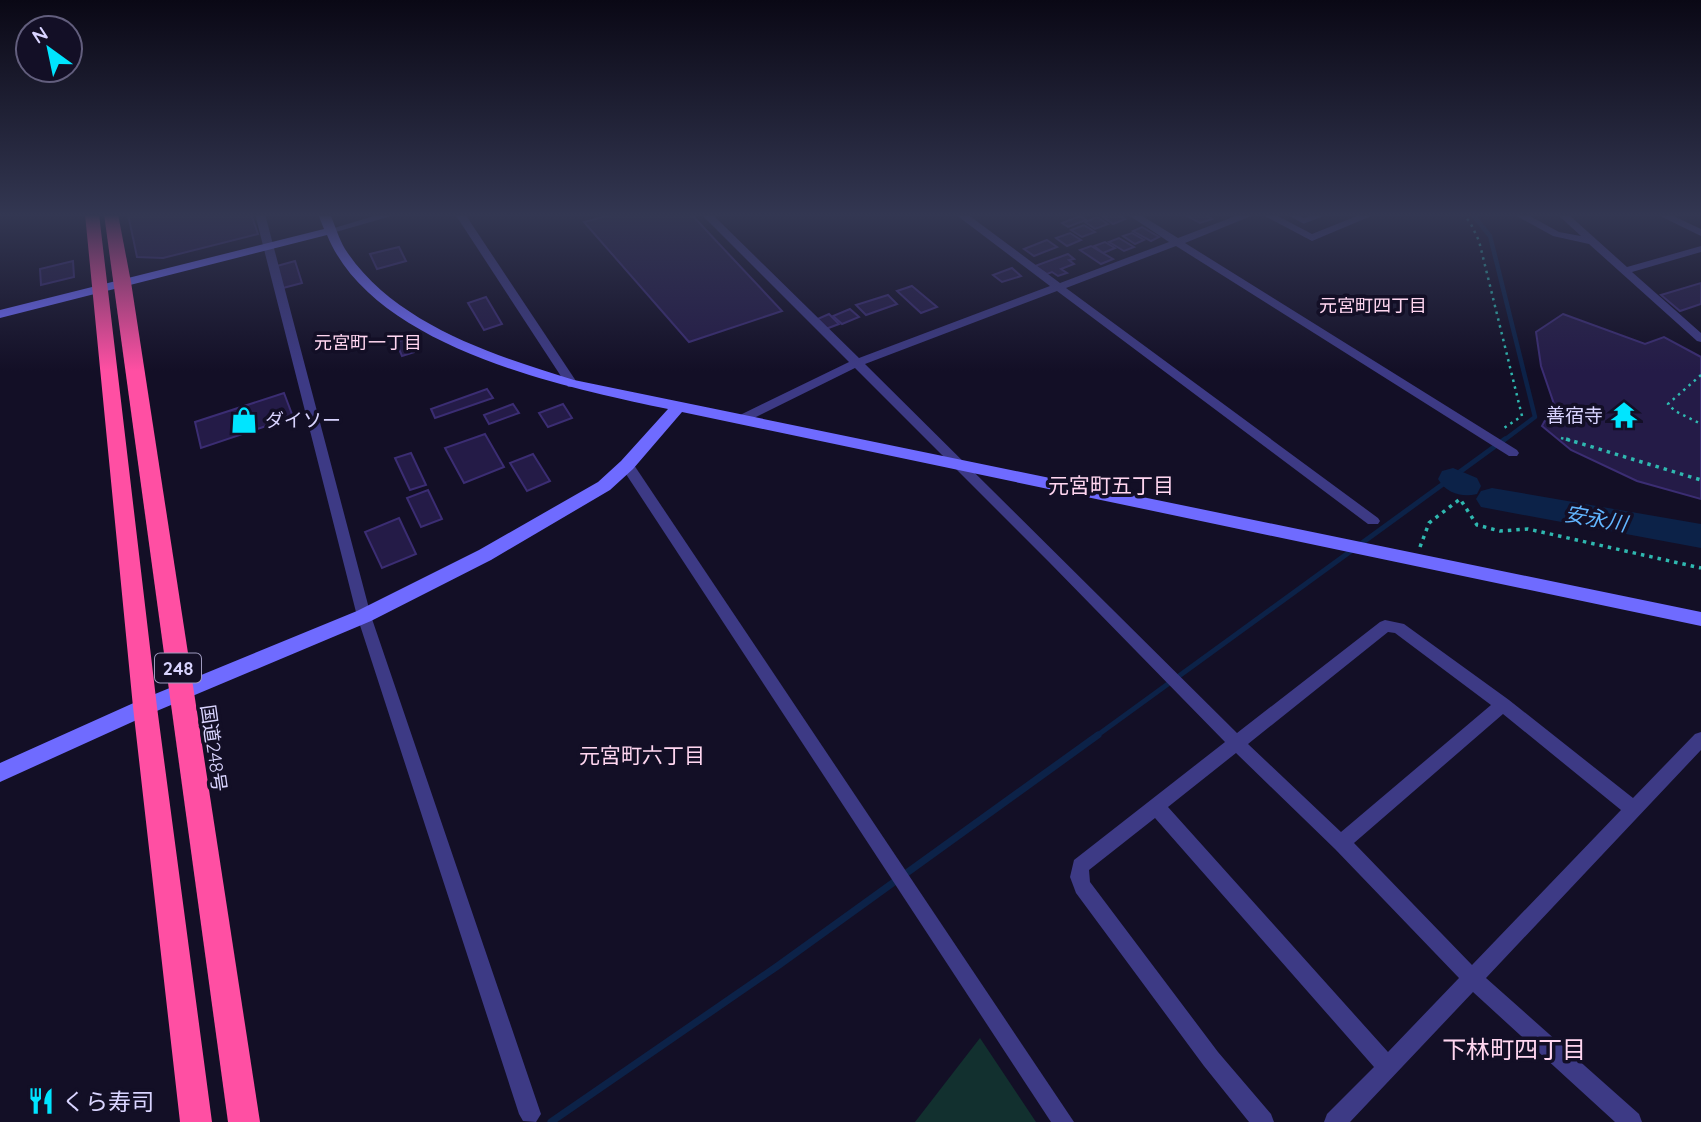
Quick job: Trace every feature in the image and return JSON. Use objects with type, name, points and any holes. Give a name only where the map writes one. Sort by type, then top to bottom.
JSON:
[{"type":"highway","name":"248","points":[[98,266],[145,708],[196,1122]]},
{"type":"highway","name":"国道248号","points":[[120,266],[244,1122]]},
{"type":"street","points":[[0,314],[183,266]]},
{"type":"street","points":[[274,266],[364,616],[530,1114]]},
{"type":"street","points":[[352,266],[380,295],[412,318],[461,345],[572,384],[1701,619]]},
{"type":"street","points":[[494,266],[572,384]]},
{"type":"street","points":[[758,266],[1236,743],[1341,843],[1472,978],[1631,1122]]},
{"type":"street","points":[[1030,266],[1373,521]]},
{"type":"street","points":[[742,419],[855,364],[1114,266]]},
{"type":"street","points":[[1214,266],[1513,453]]},
{"type":"street","points":[[1622,266],[1701,339]]},
{"type":"street","points":[[1626,270],[1639,266]]},
{"type":"street","points":[[0,773],[181,692],[364,616],[485,555],[604,485],[627,465],[679,406]]},
{"type":"street","points":[[627,465],[1063,1122]]},
{"type":"street","points":[[1263,1122],[1082,887],[1080,866],[1385,626],[1399,628],[1503,705],[1633,809]]},
{"type":"street","points":[[1341,843],[1503,705]]},
{"type":"street","points":[[1335,1122],[1701,739]]},
{"type":"street","points":[[1156,807],[1387,1066]]},
{"type":"path","points":[[1485,266],[1522,416],[1487,438]]},
{"type":"path","points":[[1701,375],[1668,404],[1675,411],[1701,424]]},
{"type":"path","points":[[1561,438],[1701,480]]},
{"type":"path","points":[[1418,561],[1424,530],[1430,520],[1460,499],[1477,525],[1500,531],[1528,529],[1701,568]]},
{"type":"green space","points":[[980,1038],[1036,1122],[915,1122]]},
{"type":"building","points":[[73,266],[74,277],[41,285],[40,269]]},
{"type":"building","points":[[277,266],[297,266],[302,283],[283,288]]},
{"type":"building","points":[[623,266],[740,266],[782,311],[689,342]]},
{"type":"building","points":[[1036,266],[1068,266],[1061,269],[1067,273],[1058,276],[1052,272],[1047,274]]},
{"type":"building","points":[[1012,268],[1021,276],[1002,282],[993,275]]},
{"type":"building","points":[[1701,283],[1701,304],[1680,311],[1661,295]]},
{"type":"building","points":[[912,286],[937,307],[921,313],[897,291]]},
{"type":"building","points":[[888,295],[897,304],[866,315],[856,305]]},
{"type":"building","points":[[486,297],[502,324],[484,330],[468,303]]},
{"type":"building","points":[[850,309],[859,317],[842,324],[833,316]]},
{"type":"building","points":[[829,314],[839,324],[823,330],[813,321]]},
{"type":"building","name":"善宿寺","points":[[1563,314],[1645,344],[1664,337],[1701,357],[1701,499],[1637,481],[1571,450],[1542,426],[1554,404],[1541,366],[1536,332]]},
{"type":"building","points":[[412,337],[418,351],[402,356],[396,342]]},
{"type":"building","points":[[487,389],[493,398],[435,418],[431,409]]},
{"type":"building","name":"ダイソー","points":[[284,393],[293,417],[201,448],[195,422]]},
{"type":"building","points":[[513,404],[519,413],[489,424],[484,415]]},
{"type":"building","points":[[563,404],[572,418],[548,427],[539,413]]},
{"type":"building","points":[[485,434],[504,467],[464,483],[445,448]]},
{"type":"building","points":[[411,453],[426,485],[410,490],[395,458]]},
{"type":"building","points":[[533,454],[550,481],[527,491],[510,463]]},
{"type":"building","points":[[428,490],[442,519],[421,527],[407,498]]},
{"type":"building","points":[[399,518],[416,554],[382,568],[365,532]]},
{"type":"waterway","points":[[1498,266],[1535,417],[1503,441]]},
{"type":"waterway","points":[[1095,737],[1505,439]]},
{"type":"waterway","name":"安永川","points":[[1453,479],[1466,486]]},
{"type":"waterway","name":"安永川","points":[[1492,499],[1701,536]]},
{"type":"waterway","points":[[551,1122],[779,965],[1098,735]]},
{"type":"place","name":"善宿寺","points":[[1624,415]]},
{"type":"place","name":"ダイソー","points":[[244,420]]},
{"type":"place","name":"くら寿司","points":[[41,1101]]},
{"type":"district","name":"元宮町四丁目","points":[[1373,305]]},
{"type":"district","name":"元宮町一丁目","points":[[368,342]]},
{"type":"district","name":"元宮町五丁目","points":[[1111,485]]},
{"type":"district","name":"元宮町六丁目","points":[[642,755]]},
{"type":"district","name":"下林町四丁目","points":[[1514,1049]]}]
